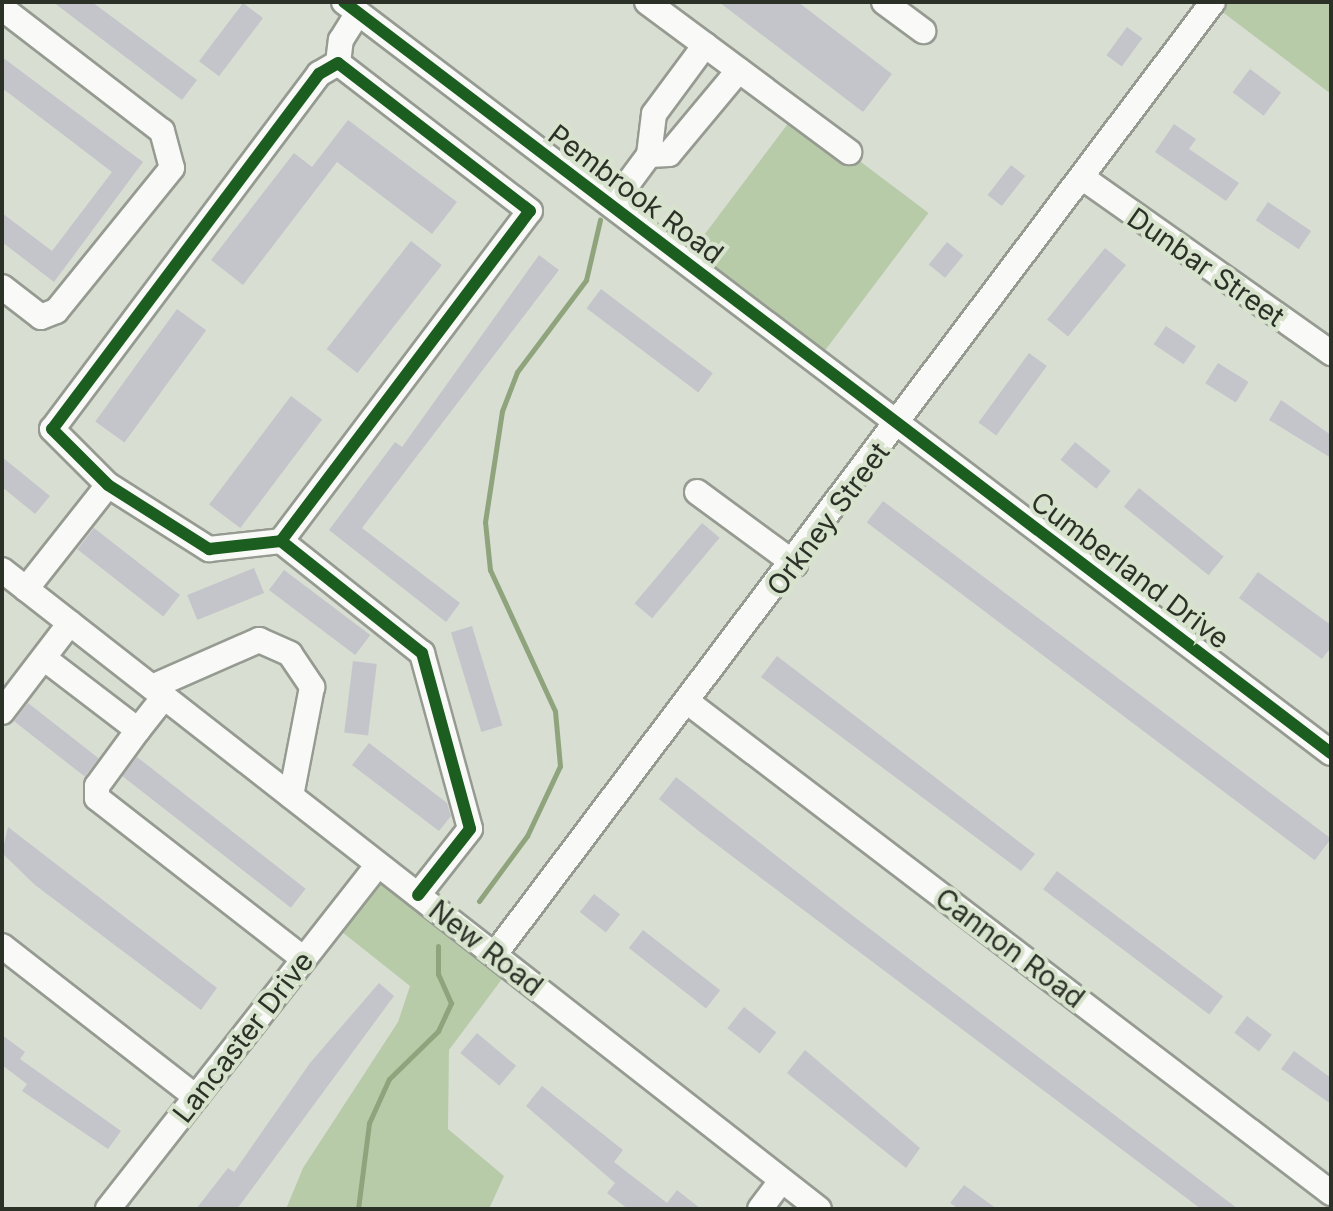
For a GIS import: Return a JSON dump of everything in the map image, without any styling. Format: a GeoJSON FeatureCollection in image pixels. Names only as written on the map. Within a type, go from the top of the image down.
{"type":"FeatureCollection","features":[{"type":"Feature","properties":{"kind":"street"},"geometry":{"type":"LineString","coordinates":[[647,2],[849,152]]}},
{"type":"Feature","properties":{"kind":"street"},"geometry":{"type":"LineString","coordinates":[[884,2],[923,31]]}},
{"type":"Feature","properties":{"kind":"street","name":"Orkney Street"},"geometry":{"type":"LineString","coordinates":[[495,954],[795,564],[1213,2]]}},
{"type":"Feature","properties":{"kind":"street"},"geometry":{"type":"LineString","coordinates":[[338,63],[351,7]]}},
{"type":"Feature","properties":{"kind":"street","name":"Pembrook Road"},"geometry":{"type":"LineString","coordinates":[[351,7],[899,425]]}},
{"type":"Feature","properties":{"kind":"street"},"geometry":{"type":"LineString","coordinates":[[2,8],[162,131],[172,168],[56,311],[41,317],[2,287]]}},
{"type":"Feature","properties":{"kind":"street"},"geometry":{"type":"LineString","coordinates":[[612,205],[649,155],[654,114],[705,45]]}},
{"type":"Feature","properties":{"kind":"street"},"geometry":{"type":"LineString","coordinates":[[338,63],[319,74],[52,429],[108,485],[209,549],[281,541],[422,653],[470,829],[418,895]]}},
{"type":"Feature","properties":{"kind":"street"},"geometry":{"type":"LineString","coordinates":[[281,541],[530,211],[338,63]]}},
{"type":"Feature","properties":{"kind":"street"},"geometry":{"type":"LineString","coordinates":[[649,155],[669,154],[739,70]]}},
{"type":"Feature","properties":{"kind":"street","name":"Dunbar Street"},"geometry":{"type":"LineString","coordinates":[[1083,178],[1331,353]]}},
{"type":"Feature","properties":{"kind":"street","name":"Cumberland Drive"},"geometry":{"type":"LineString","coordinates":[[899,425],[1331,753]]}},
{"type":"Feature","properties":{"kind":"street"},"geometry":{"type":"LineString","coordinates":[[26,589],[108,485]]}},
{"type":"Feature","properties":{"kind":"street"},"geometry":{"type":"LineString","coordinates":[[697,492],[795,564]]}},
{"type":"Feature","properties":{"kind":"street","name":"New Road"},"geometry":{"type":"LineString","coordinates":[[2,570],[819,1209]]}},
{"type":"Feature","properties":{"kind":"street"},"geometry":{"type":"LineString","coordinates":[[2,712],[70,623]]}},
{"type":"Feature","properties":{"kind":"street"},"geometry":{"type":"LineString","coordinates":[[291,796],[312,687],[290,654],[259,640],[158,692],[138,730],[97,786],[97,798],[304,959]]}},
{"type":"Feature","properties":{"kind":"street"},"geometry":{"type":"LineString","coordinates":[[45,659],[138,730]]}},
{"type":"Feature","properties":{"kind":"street","name":"Cannon Road"},"geometry":{"type":"LineString","coordinates":[[689,703],[1331,1193]]}},
{"type":"Feature","properties":{"kind":"street","name":"Lancaster Drive"},"geometry":{"type":"LineString","coordinates":[[108,1209],[378,865]]}},
{"type":"Feature","properties":{"kind":"street"},"geometry":{"type":"LineString","coordinates":[[2,946],[196,1097]]}},
{"type":"Feature","properties":{"kind":"street"},"geometry":{"type":"LineString","coordinates":[[760,1209],[781,1181]]}},
{"type":"Feature","properties":{"kind":"green space"},"geometry":{"type":"Polygon","coordinates":[[[1213,2],[1331,2],[1331,94],[1212,4],[1213,2]]]}},
{"type":"Feature","properties":{"kind":"green space"},"geometry":{"type":"Polygon","coordinates":[[[796,113],[929,213],[817,361],[685,261],[796,113]]]}},
{"type":"Feature","properties":{"kind":"green space"},"geometry":{"type":"Polygon","coordinates":[[[378,865],[511,967],[449,1050],[448,1129],[504,1176],[489,1209],[286,1209],[303,1168],[398,1022],[410,986],[332,924],[378,865]]]}},
{"type":"Feature","properties":{"kind":"building"},"geometry":{"type":"Polygon","coordinates":[[[53,2],[92,2],[197,80],[182,100],[53,2]]]}},
{"type":"Feature","properties":{"kind":"building"},"geometry":{"type":"Polygon","coordinates":[[[719,2],[798,2],[892,74],[863,112],[719,2]]]}},
{"type":"Feature","properties":{"kind":"building"},"geometry":{"type":"Polygon","coordinates":[[[243,3],[263,18],[219,76],[199,61],[243,3]]]}},
{"type":"Feature","properties":{"kind":"building"},"geometry":{"type":"Polygon","coordinates":[[[1127,27],[1142,38],[1122,66],[1106,55],[1127,27]]]}},
{"type":"Feature","properties":{"kind":"building"},"geometry":{"type":"Polygon","coordinates":[[[2,57],[143,162],[54,282],[2,242],[2,213],[52,251],[112,172],[2,88],[2,57]]]}},
{"type":"Feature","properties":{"kind":"building"},"geometry":{"type":"Polygon","coordinates":[[[1250,69],[1281,92],[1264,116],[1233,92],[1250,69]]]}},
{"type":"Feature","properties":{"kind":"building"},"geometry":{"type":"Polygon","coordinates":[[[348,120],[457,202],[432,234],[337,162],[243,285],[211,260],[294,153],[312,167],[348,120]]]}},
{"type":"Feature","properties":{"kind":"building"},"geometry":{"type":"Polygon","coordinates":[[[1174,124],[1196,139],[1189,149],[1239,183],[1226,201],[1155,152],[1174,124]]]}},
{"type":"Feature","properties":{"kind":"building"},"geometry":{"type":"Polygon","coordinates":[[[1011,165],[1025,176],[1002,206],[988,195],[1011,165]]]}},
{"type":"Feature","properties":{"kind":"building"},"geometry":{"type":"Polygon","coordinates":[[[1268,202],[1311,231],[1299,249],[1256,220],[1268,202]]]}},
{"type":"Feature","properties":{"kind":"building"},"geometry":{"type":"Polygon","coordinates":[[[411,241],[442,265],[357,373],[327,349],[411,241]]]}},
{"type":"Feature","properties":{"kind":"building"},"geometry":{"type":"Polygon","coordinates":[[[947,242],[963,255],[945,278],[929,265],[947,242]]]}},
{"type":"Feature","properties":{"kind":"building"},"geometry":{"type":"Polygon","coordinates":[[[1105,248],[1126,265],[1068,336],[1047,319],[1105,248]]]}},
{"type":"Feature","properties":{"kind":"building"},"geometry":{"type":"Polygon","coordinates":[[[539,255],[559,270],[362,528],[460,603],[446,622],[329,530],[395,442],[402,447],[539,255]]]}},
{"type":"Feature","properties":{"kind":"building"},"geometry":{"type":"Polygon","coordinates":[[[601,289],[713,373],[698,392],[587,308],[601,289]]]}},
{"type":"Feature","properties":{"kind":"building"},"geometry":{"type":"Polygon","coordinates":[[[177,309],[206,330],[124,443],[95,421],[177,309]]]}},
{"type":"Feature","properties":{"kind":"building"},"geometry":{"type":"Polygon","coordinates":[[[1166,326],[1196,346],[1184,364],[1154,344],[1166,326]]]}},
{"type":"Feature","properties":{"kind":"building"},"geometry":{"type":"Polygon","coordinates":[[[1029,353],[1047,366],[996,436],[978,423],[1029,353]]]}},
{"type":"Feature","properties":{"kind":"building"},"geometry":{"type":"Polygon","coordinates":[[[1218,363],[1249,382],[1236,402],[1205,383],[1218,363]]]}},
{"type":"Feature","properties":{"kind":"building"},"geometry":{"type":"Polygon","coordinates":[[[291,396],[322,419],[240,528],[209,505],[291,396]]]}},
{"type":"Feature","properties":{"kind":"building"},"geometry":{"type":"Polygon","coordinates":[[[1281,400],[1331,435],[1331,458],[1269,420],[1281,400]]]}},
{"type":"Feature","properties":{"kind":"building"},"geometry":{"type":"Polygon","coordinates":[[[1075,442],[1111,471],[1096,489],[1061,460],[1075,442]]]}},
{"type":"Feature","properties":{"kind":"building"},"geometry":{"type":"Polygon","coordinates":[[[2,457],[50,496],[35,514],[2,487],[2,457]]]}},
{"type":"Feature","properties":{"kind":"building"},"geometry":{"type":"Polygon","coordinates":[[[1139,488],[1224,557],[1209,575],[1124,507],[1139,488]]]}},
{"type":"Feature","properties":{"kind":"building"},"geometry":{"type":"Polygon","coordinates":[[[883,501],[1331,839],[1315,860],[867,523],[883,501]]]}},
{"type":"Feature","properties":{"kind":"building"},"geometry":{"type":"Polygon","coordinates":[[[702,523],[720,538],[652,618],[635,603],[702,523]]]}},
{"type":"Feature","properties":{"kind":"building"},"geometry":{"type":"Polygon","coordinates":[[[94,528],[180,595],[163,616],[77,549],[94,528]]]}},
{"type":"Feature","properties":{"kind":"building"},"geometry":{"type":"Polygon","coordinates":[[[254,568],[264,593],[197,620],[187,595],[254,568]]]}},
{"type":"Feature","properties":{"kind":"building"},"geometry":{"type":"Polygon","coordinates":[[[284,570],[370,635],[355,655],[269,590],[284,570]]]}},
{"type":"Feature","properties":{"kind":"building"},"geometry":{"type":"Polygon","coordinates":[[[1258,572],[1331,625],[1331,647],[1322,659],[1239,598],[1258,572]]]}},
{"type":"Feature","properties":{"kind":"building"},"geometry":{"type":"Polygon","coordinates":[[[472,626],[502,725],[481,732],[451,632],[472,626]]]}},
{"type":"Feature","properties":{"kind":"building"},"geometry":{"type":"Polygon","coordinates":[[[777,656],[1035,854],[1021,871],[761,677],[777,656]]]}},
{"type":"Feature","properties":{"kind":"building"},"geometry":{"type":"Polygon","coordinates":[[[353,661],[377,664],[368,735],[344,732],[353,661]]]}},
{"type":"Feature","properties":{"kind":"building"},"geometry":{"type":"Polygon","coordinates":[[[28,703],[99,758],[85,777],[14,721],[28,703]]]}},
{"type":"Feature","properties":{"kind":"building"},"geometry":{"type":"Polygon","coordinates":[[[369,743],[447,803],[451,816],[439,831],[352,765],[369,743]]]}},
{"type":"Feature","properties":{"kind":"building"},"geometry":{"type":"Polygon","coordinates":[[[137,757],[306,889],[291,908],[122,776],[137,757]]]}},
{"type":"Feature","properties":{"kind":"building"},"geometry":{"type":"Polygon","coordinates":[[[676,777],[1238,1209],[1201,1209],[700,832],[659,799],[676,777]]]}},
{"type":"Feature","properties":{"kind":"building"},"geometry":{"type":"Polygon","coordinates":[[[8,827],[217,988],[201,1010],[35,885],[2,853],[8,827]]]}},
{"type":"Feature","properties":{"kind":"building"},"geometry":{"type":"Polygon","coordinates":[[[1057,871],[1223,996],[1209,1015],[1043,889],[1057,871]]]}},
{"type":"Feature","properties":{"kind":"building"},"geometry":{"type":"Polygon","coordinates":[[[594,894],[620,914],[606,932],[580,912],[594,894]]]}},
{"type":"Feature","properties":{"kind":"building"},"geometry":{"type":"Polygon","coordinates":[[[643,930],[720,990],[706,1008],[629,948],[643,930]]]}},
{"type":"Feature","properties":{"kind":"building"},"geometry":{"type":"Polygon","coordinates":[[[379,983],[394,996],[237,1209],[196,1209],[228,1168],[234,1172],[310,1063],[379,983]]]}},
{"type":"Feature","properties":{"kind":"building"},"geometry":{"type":"Polygon","coordinates":[[[744,1007],[776,1032],[760,1054],[727,1028],[744,1007]]]}},
{"type":"Feature","properties":{"kind":"building"},"geometry":{"type":"Polygon","coordinates":[[[1247,1016],[1272,1035],[1259,1051],[1234,1033],[1247,1016]]]}},
{"type":"Feature","properties":{"kind":"building"},"geometry":{"type":"Polygon","coordinates":[[[477,1033],[516,1066],[499,1086],[460,1053],[477,1033]]]}},
{"type":"Feature","properties":{"kind":"building"},"geometry":{"type":"Polygon","coordinates":[[[2,1035],[25,1052],[20,1059],[121,1131],[108,1149],[22,1091],[27,1084],[2,1065],[2,1035]]]}},
{"type":"Feature","properties":{"kind":"building"},"geometry":{"type":"Polygon","coordinates":[[[805,1050],[920,1148],[906,1168],[787,1073],[805,1050]]]}},
{"type":"Feature","properties":{"kind":"building"},"geometry":{"type":"Polygon","coordinates":[[[1294,1051],[1331,1078],[1331,1104],[1281,1069],[1294,1051]]]}},
{"type":"Feature","properties":{"kind":"building"},"geometry":{"type":"Polygon","coordinates":[[[542,1086],[623,1150],[614,1162],[667,1203],[677,1190],[701,1209],[628,1209],[607,1193],[615,1183],[526,1106],[542,1086]]]}},
{"type":"Feature","properties":{"kind":"building"},"geometry":{"type":"Polygon","coordinates":[[[964,1185],[997,1209],[959,1209],[950,1203],[964,1185]]]}},
{"type":"Feature","properties":{"kind":"waterway"},"geometry":{"type":"LineString","coordinates":[[479,901],[527,836],[560,766],[555,711],[490,570],[485,522],[502,411],[517,372],[586,280],[600,220]]}},
{"type":"Feature","properties":{"kind":"waterway"},"geometry":{"type":"LineString","coordinates":[[358,1209],[369,1123],[389,1079],[438,1031],[451,1003],[438,974],[438,946]]}},
{"type":"Feature","properties":{"kind":"cycle path"},"geometry":{"type":"LineString","coordinates":[[344,2],[1331,753]]}},
{"type":"Feature","properties":{"kind":"cycle path"},"geometry":{"type":"LineString","coordinates":[[281,541],[530,211],[338,63],[319,74],[52,429],[108,485],[209,549],[281,541],[422,653],[470,829],[418,895]]}}]}
